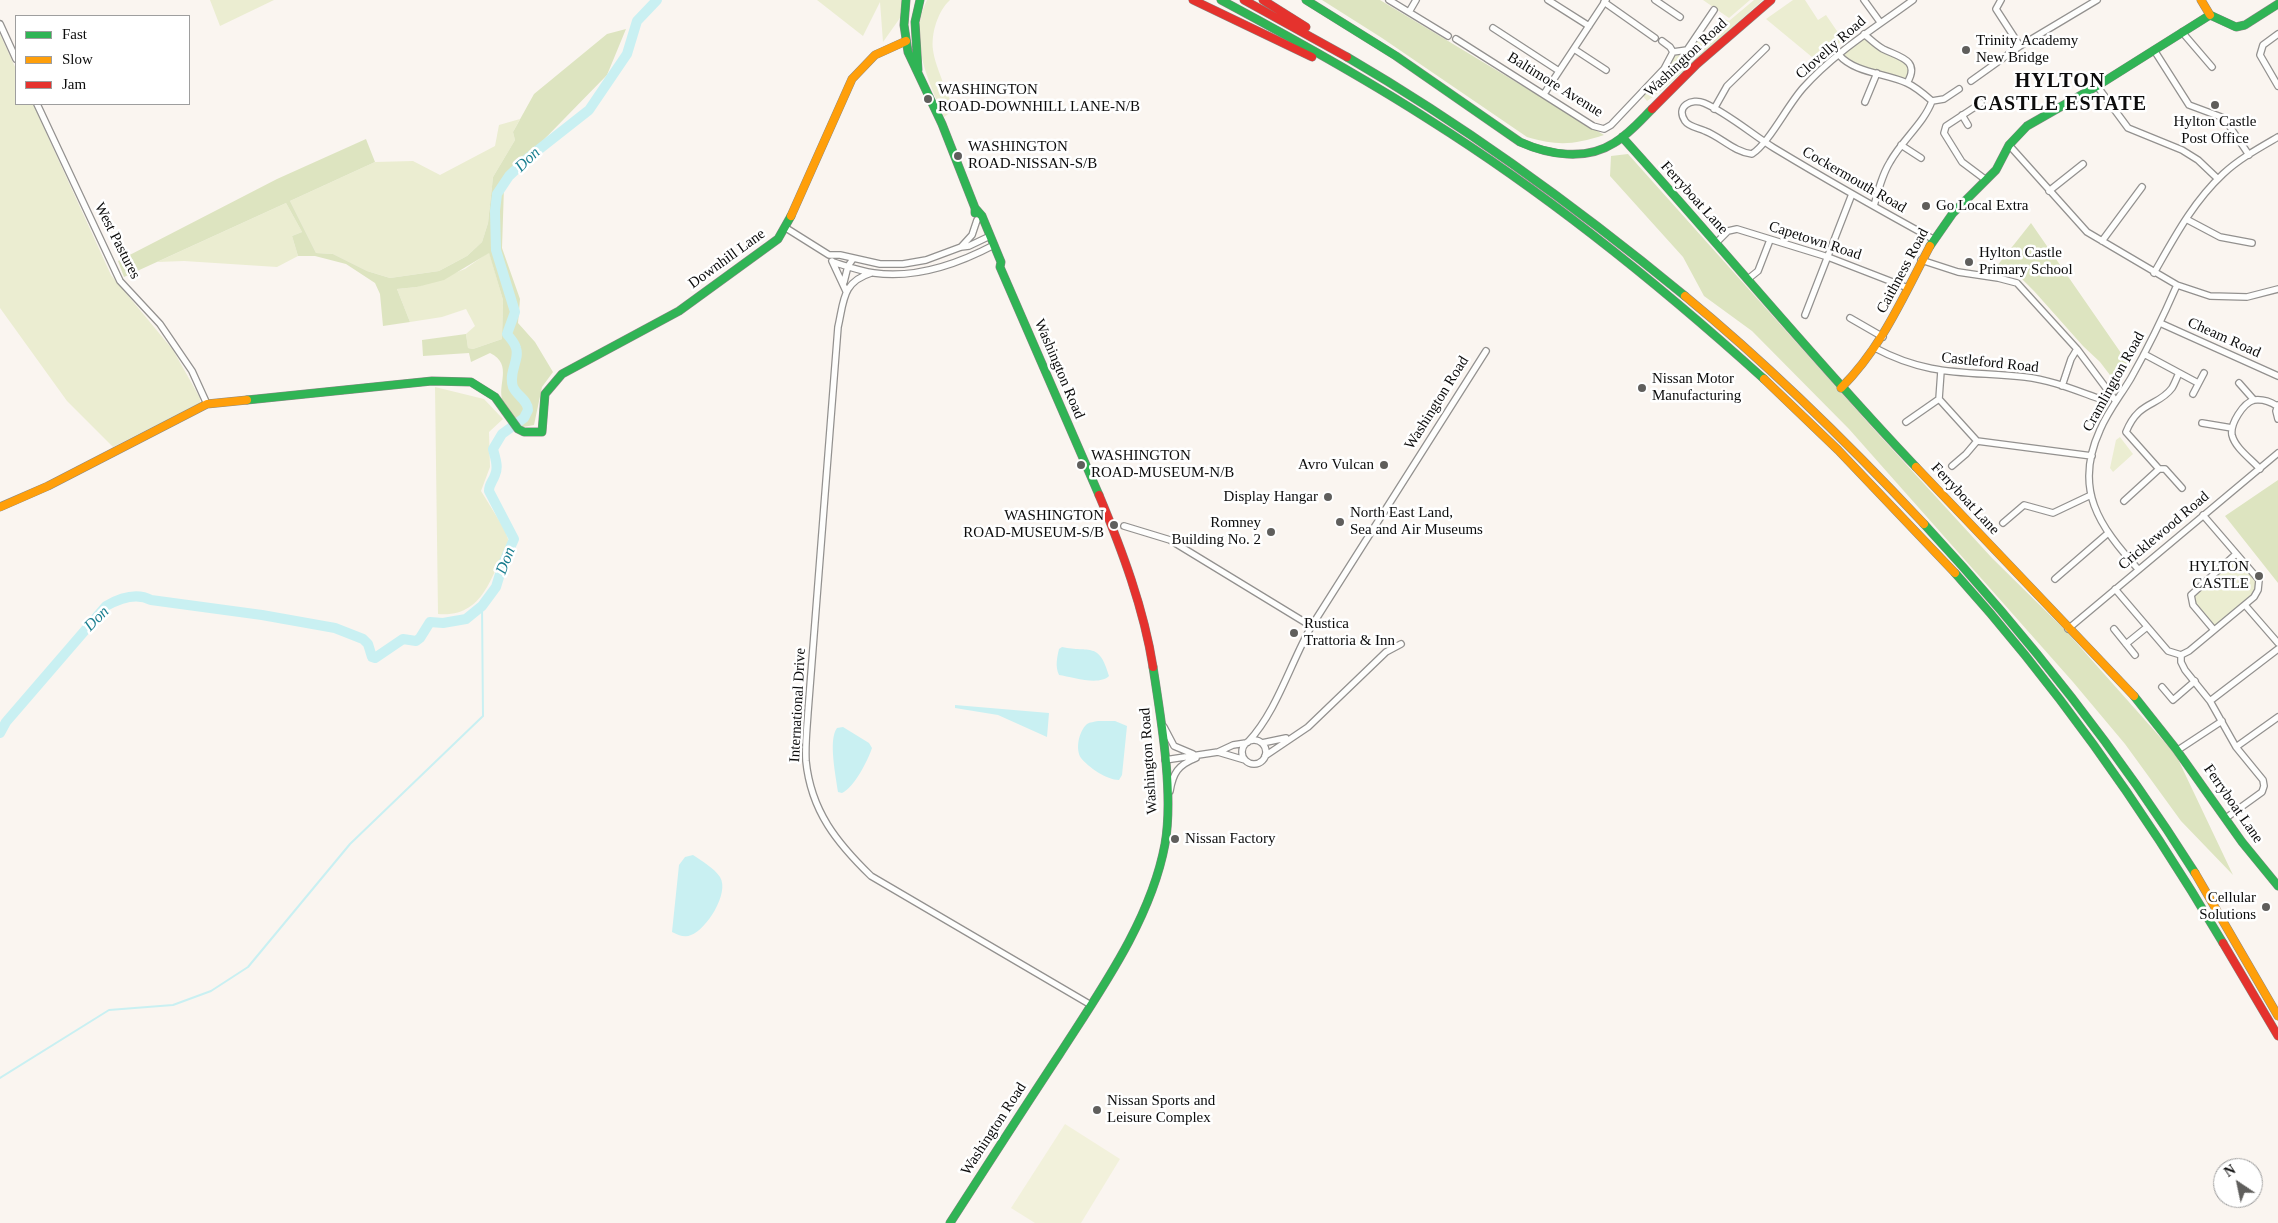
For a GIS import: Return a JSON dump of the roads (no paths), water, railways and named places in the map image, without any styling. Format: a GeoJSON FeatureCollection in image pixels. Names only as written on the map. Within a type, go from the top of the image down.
{"type":"FeatureCollection","features":[{"type":"Feature","properties":{"kind":"main road"},"geometry":{"type":"LineString","coordinates":[[906,0],[904,26],[906,41],[910,57],[918,70]]}},
{"type":"Feature","properties":{"kind":"main road"},"geometry":{"type":"LineString","coordinates":[[918,70],[915,22],[920,0]]}},
{"type":"Feature","properties":{"kind":"main road"},"geometry":{"type":"LineString","coordinates":[[1193,0],[1415,110]]}},
{"type":"Feature","properties":{"kind":"main road"},"geometry":{"type":"LineString","coordinates":[[1221,0],[1415,110],[1465,142],[1553,206],[1695,316],[1824,435],[1918,532],[2008,634],[2088,738],[2192,888],[2278,1036]]}},
{"type":"Feature","properties":{"kind":"main road"},"geometry":{"type":"LineString","coordinates":[[1244,0],[1386,82],[1492,148],[1694,303],[1860,456],[1927,526],[2018,629],[2068,694],[2153,809],[2213,903],[2278,1016]]}},
{"type":"Feature","properties":{"kind":"main road"},"geometry":{"type":"LineString","coordinates":[[1263,0],[1350,55],[1386,82]]}},
{"type":"Feature","properties":{"kind":"main road"},"geometry":{"type":"LineString","coordinates":[[1306,0],[1396,56],[1520,142],[1533,149],[1562,155],[1580,153],[1611,145],[1622,138]]}},
{"type":"Feature","properties":{"kind":"main road","name":"Washington Road"},"geometry":{"type":"LineString","coordinates":[[1622,138],[1674,86],[1771,0]]}},
{"type":"Feature","properties":{"kind":"main road"},"geometry":{"type":"LineString","coordinates":[[2201,0],[2210,15],[2236,27],[2245,25],[2278,4]]}},
{"type":"Feature","properties":{"kind":"main road","name":"Caithness Road"},"geometry":{"type":"LineString","coordinates":[[1841,388],[1860,369],[1883,337],[1934,239],[1953,213],[1996,170],[2009,145],[2027,126],[2097,86],[2210,15]]}},
{"type":"Feature","properties":{"kind":"main road","name":"Downhill Lane"},"geometry":{"type":"LineString","coordinates":[[207,404],[432,381],[470,382],[495,397],[518,429],[524,432],[542,432],[545,394],[562,374],[679,311],[778,239],[786,228],[852,79],[866,61],[877,53],[906,41]]}},
{"type":"Feature","properties":{"kind":"main road","name":"Washington Road"},"geometry":{"type":"LineString","coordinates":[[918,70],[975,208],[978,220],[988,238]]}},
{"type":"Feature","properties":{"kind":"main road","name":"Ferryboat Lane"},"geometry":{"type":"LineString","coordinates":[[1622,138],[1716,242],[1841,388],[2141,704],[2178,750],[2226,818],[2278,886]]}},
{"type":"Feature","properties":{"kind":"main road","name":"Washington Road"},"geometry":{"type":"LineString","coordinates":[[950,1223],[1091,1005],[1142,916],[1153,889],[1165,842],[1168,803],[1161,720],[1149,643],[1117,538],[1000,267],[995,264],[982,216],[975,208]]}},
{"type":"Feature","properties":{"kind":"main road"},"geometry":{"type":"LineString","coordinates":[[0,507],[48,486],[207,404]]}},
{"type":"Feature","properties":{"kind":"street"},"geometry":{"type":"LineString","coordinates":[[1388,0],[1448,36]]}},
{"type":"Feature","properties":{"kind":"street"},"geometry":{"type":"LineString","coordinates":[[1409,12],[1416,0]]}},
{"type":"Feature","properties":{"kind":"street"},"geometry":{"type":"LineString","coordinates":[[1548,0],[1589,26]]}},
{"type":"Feature","properties":{"kind":"street"},"geometry":{"type":"LineString","coordinates":[[1655,0],[1680,16]]}},
{"type":"Feature","properties":{"kind":"street","name":"Clovelly Road"},"geometry":{"type":"LineString","coordinates":[[1864,0],[1880,22]]}},
{"type":"Feature","properties":{"kind":"street","name":"Clovelly Road"},"geometry":{"type":"LineString","coordinates":[[1764,142],[1802,88],[1824,66],[1880,22],[1913,0]]}},
{"type":"Feature","properties":{"kind":"street"},"geometry":{"type":"LineString","coordinates":[[2001,0],[1996,9],[2020,46]]}},
{"type":"Feature","properties":{"kind":"street"},"geometry":{"type":"LineString","coordinates":[[1971,81],[2020,46],[2097,0]]}},
{"type":"Feature","properties":{"kind":"street"},"geometry":{"type":"LineString","coordinates":[[1544,94],[1605,1],[1655,38]]}},
{"type":"Feature","properties":{"kind":"street"},"geometry":{"type":"LineString","coordinates":[[1662,41],[1673,52],[1687,50],[1714,10]]}},
{"type":"Feature","properties":{"kind":"street"},"geometry":{"type":"LineString","coordinates":[[0,24],[15,57]]}},
{"type":"Feature","properties":{"kind":"street"},"geometry":{"type":"LineString","coordinates":[[1493,28],[1559,71]]}},
{"type":"Feature","properties":{"kind":"street"},"geometry":{"type":"LineString","coordinates":[[2182,32],[2212,68]]}},
{"type":"Feature","properties":{"kind":"street"},"geometry":{"type":"LineString","coordinates":[[1864,34],[1882,48],[1907,60],[1912,68],[1912,76],[1907,83]]}},
{"type":"Feature","properties":{"kind":"street"},"geometry":{"type":"LineString","coordinates":[[2278,34],[2263,45],[2260,55],[2278,86]]}},
{"type":"Feature","properties":{"kind":"street","name":"Baltimore Avenue"},"geometry":{"type":"LineString","coordinates":[[1456,39],[1593,126],[1604,129],[1611,125],[1664,69],[1673,52]]}},
{"type":"Feature","properties":{"kind":"street"},"geometry":{"type":"LineString","coordinates":[[1574,48],[1606,70]]}},
{"type":"Feature","properties":{"kind":"street"},"geometry":{"type":"LineString","coordinates":[[1714,108],[1732,80],[1766,48]]}},
{"type":"Feature","properties":{"kind":"street"},"geometry":{"type":"LineString","coordinates":[[2154,50],[2189,105],[2224,118],[2249,155]]}},
{"type":"Feature","properties":{"kind":"street"},"geometry":{"type":"LineString","coordinates":[[1839,54],[1846,62],[1856,68],[1907,83],[1932,100],[1944,99],[1959,89]]}},
{"type":"Feature","properties":{"kind":"street"},"geometry":{"type":"LineString","coordinates":[[1865,102],[1877,73]]}},
{"type":"Feature","properties":{"kind":"street"},"geometry":{"type":"LineString","coordinates":[[2097,86],[2128,128],[2182,150],[2198,160],[2218,179]]}},
{"type":"Feature","properties":{"kind":"street","name":"Cockermouth Road"},"geometry":{"type":"LineString","coordinates":[[1764,142],[1752,154],[1742,153],[1721,139],[1686,123],[1682,115],[1684,106],[1696,100],[1714,108],[1764,142],[1852,194],[1934,239]]}},
{"type":"Feature","properties":{"kind":"street"},"geometry":{"type":"LineString","coordinates":[[1874,206],[1890,162],[1901,145],[1928,112],[1932,100]]}},
{"type":"Feature","properties":{"kind":"street"},"geometry":{"type":"LineString","coordinates":[[1981,103],[1946,126],[1944,133],[1962,162],[1986,180]]}},
{"type":"Feature","properties":{"kind":"street","name":"West Pastures"},"geometry":{"type":"LineString","coordinates":[[37,105],[120,281],[160,324],[192,371],[207,404]]}},
{"type":"Feature","properties":{"kind":"street"},"geometry":{"type":"LineString","coordinates":[[1962,115],[1968,125]]}},
{"type":"Feature","properties":{"kind":"street"},"geometry":{"type":"LineString","coordinates":[[2154,273],[2202,196],[2218,179],[2249,155],[2278,137]]}},
{"type":"Feature","properties":{"kind":"street"},"geometry":{"type":"LineString","coordinates":[[1901,145],[1921,158]]}},
{"type":"Feature","properties":{"kind":"street"},"geometry":{"type":"LineString","coordinates":[[2009,145],[2086,232],[2177,286],[2210,296],[2247,296],[2278,289]]}},
{"type":"Feature","properties":{"kind":"street"},"geometry":{"type":"LineString","coordinates":[[2048,191],[2083,164]]}},
{"type":"Feature","properties":{"kind":"street"},"geometry":{"type":"LineString","coordinates":[[2102,242],[2142,187]]}},
{"type":"Feature","properties":{"kind":"street"},"geometry":{"type":"LineString","coordinates":[[1805,315],[1852,194]]}},
{"type":"Feature","properties":{"kind":"street"},"geometry":{"type":"LineString","coordinates":[[2186,219],[2220,237],[2252,243]]}},
{"type":"Feature","properties":{"kind":"street"},"geometry":{"type":"LineString","coordinates":[[961,247],[974,233],[978,220]]}},
{"type":"Feature","properties":{"kind":"street"},"geometry":{"type":"LineString","coordinates":[[786,228],[829,255],[840,255],[880,264],[914,263],[988,238]]}},
{"type":"Feature","properties":{"kind":"street","name":"Capetown Road"},"geometry":{"type":"LineString","coordinates":[[1716,242],[1728,231],[1738,229],[1828,257],[1908,288]]}},
{"type":"Feature","properties":{"kind":"street"},"geometry":{"type":"LineString","coordinates":[[1748,279],[1758,271],[1770,240]]}},
{"type":"Feature","properties":{"kind":"street"},"geometry":{"type":"LineString","coordinates":[[833,262],[871,273],[892,274],[925,271],[948,265],[991,246]]}},
{"type":"Feature","properties":{"kind":"street","name":"International Drive"},"geometry":{"type":"LineString","coordinates":[[829,255],[844,283],[846,291],[838,336],[808,712],[806,760],[809,783],[829,828],[841,847],[871,876],[1091,1005]]}},
{"type":"Feature","properties":{"kind":"street","name":"International Drive"},"geometry":{"type":"LineString","coordinates":[[844,283],[853,259]]}},
{"type":"Feature","properties":{"kind":"street"},"geometry":{"type":"LineString","coordinates":[[1922,260],[1958,272],[2017,283],[2078,349],[2115,400]]}},
{"type":"Feature","properties":{"kind":"street","name":"International Drive"},"geometry":{"type":"LineString","coordinates":[[851,267],[851,284]]}},
{"type":"Feature","properties":{"kind":"street","name":"International Drive"},"geometry":{"type":"LineString","coordinates":[[846,291],[851,284],[871,273]]}},
{"type":"Feature","properties":{"kind":"street","name":"Cramlington Road"},"geometry":{"type":"LineString","coordinates":[[2138,569],[2107,534],[2097,515],[2091,495],[2089,472],[2099,430],[2115,400],[2130,380],[2177,286]]}},
{"type":"Feature","properties":{"kind":"street"},"geometry":{"type":"LineString","coordinates":[[1850,318],[1883,337]]}},
{"type":"Feature","properties":{"kind":"street","name":"Cheam Road"},"geometry":{"type":"LineString","coordinates":[[2160,323],[2278,376]]}},
{"type":"Feature","properties":{"kind":"street","name":"Castleford Road"},"geometry":{"type":"LineString","coordinates":[[1875,348],[1912,365],[1941,371],[2025,377],[2062,386],[2103,400]]}},
{"type":"Feature","properties":{"kind":"street"},"geometry":{"type":"LineString","coordinates":[[2062,386],[2071,358],[2078,349]]}},
{"type":"Feature","properties":{"kind":"street","name":"Washington Road"},"geometry":{"type":"LineString","coordinates":[[1247,742],[1259,730],[1295,654],[1312,626],[1486,351]]}},
{"type":"Feature","properties":{"kind":"street"},"geometry":{"type":"LineString","coordinates":[[2144,354],[2198,383]]}},
{"type":"Feature","properties":{"kind":"street"},"geometry":{"type":"LineString","coordinates":[[1941,371],[1939,398],[1977,441],[2092,456]]}},
{"type":"Feature","properties":{"kind":"street"},"geometry":{"type":"LineString","coordinates":[[2159,469],[2126,432],[2130,422],[2141,409],[2173,387],[2179,373]]}},
{"type":"Feature","properties":{"kind":"street"},"geometry":{"type":"LineString","coordinates":[[2192,394],[2204,373]]}},
{"type":"Feature","properties":{"kind":"street"},"geometry":{"type":"LineString","coordinates":[[2239,383],[2254,400]]}},
{"type":"Feature","properties":{"kind":"street"},"geometry":{"type":"LineString","coordinates":[[1906,422],[1939,398]]}},
{"type":"Feature","properties":{"kind":"street"},"geometry":{"type":"LineString","coordinates":[[2260,468],[2234,442],[2232,424],[2247,405],[2254,400],[2269,401],[2278,405],[2276,416],[2278,419]]}},
{"type":"Feature","properties":{"kind":"street"},"geometry":{"type":"LineString","coordinates":[[2202,424],[2232,428]]}},
{"type":"Feature","properties":{"kind":"street"},"geometry":{"type":"LineString","coordinates":[[1952,466],[1977,441]]}},
{"type":"Feature","properties":{"kind":"street","name":"Cricklewood Road"},"geometry":{"type":"LineString","coordinates":[[2068,629],[2278,453]]}},
{"type":"Feature","properties":{"kind":"street"},"geometry":{"type":"LineString","coordinates":[[2124,502],[2159,469],[2165,469],[2182,488]]}},
{"type":"Feature","properties":{"kind":"street"},"geometry":{"type":"LineString","coordinates":[[2003,523],[2024,505],[2053,513],[2091,495]]}},
{"type":"Feature","properties":{"kind":"street"},"geometry":{"type":"LineString","coordinates":[[2115,588],[2168,651],[2181,655],[2189,651],[2245,605],[2258,590],[2259,580],[2203,515]]}},
{"type":"Feature","properties":{"kind":"street"},"geometry":{"type":"LineString","coordinates":[[1124,526],[1170,540],[1312,626]]}},
{"type":"Feature","properties":{"kind":"street"},"geometry":{"type":"LineString","coordinates":[[2055,579],[2107,534]]}},
{"type":"Feature","properties":{"kind":"street"},"geometry":{"type":"LineString","coordinates":[[2214,630],[2193,605],[2191,595],[2193,591],[2236,554]]}},
{"type":"Feature","properties":{"kind":"street"},"geometry":{"type":"LineString","coordinates":[[2245,605],[2278,642]]}},
{"type":"Feature","properties":{"kind":"street"},"geometry":{"type":"LineString","coordinates":[[2126,644],[2147,627]]}},
{"type":"Feature","properties":{"kind":"street"},"geometry":{"type":"LineString","coordinates":[[2114,629],[2135,655]]}},
{"type":"Feature","properties":{"kind":"street"},"geometry":{"type":"LineString","coordinates":[[1218,752],[1234,755],[1255,764],[1312,723],[1386,652],[1401,644]]}},
{"type":"Feature","properties":{"kind":"street"},"geometry":{"type":"LineString","coordinates":[[2210,701],[2278,649]]}},
{"type":"Feature","properties":{"kind":"street"},"geometry":{"type":"LineString","coordinates":[[2181,655],[2181,662],[2210,701],[2236,747],[2262,780],[2264,786],[2262,792],[2226,818]]}},
{"type":"Feature","properties":{"kind":"street"},"geometry":{"type":"LineString","coordinates":[[2162,687],[2173,700],[2195,681]]}},
{"type":"Feature","properties":{"kind":"street"},"geometry":{"type":"LineString","coordinates":[[2236,747],[2278,716]]}},
{"type":"Feature","properties":{"kind":"street"},"geometry":{"type":"LineString","coordinates":[[1161,720],[1174,746],[1201,754]]}},
{"type":"Feature","properties":{"kind":"street"},"geometry":{"type":"LineString","coordinates":[[2178,750],[2222,721]]}},
{"type":"Feature","properties":{"kind":"street"},"geometry":{"type":"LineString","coordinates":[[1259,730],[1261,743],[1266,749],[1265,756]]}},
{"type":"Feature","properties":{"kind":"street"},"geometry":{"type":"LineString","coordinates":[[1165,760],[1218,752],[1254,740],[1261,743],[1270,743],[1293,736]]}},
{"type":"Feature","properties":{"kind":"street"},"geometry":{"type":"LineString","coordinates":[[1246,761],[1242,754],[1247,742]]}},
{"type":"Feature","properties":{"kind":"street"},"geometry":{"type":"LineString","coordinates":[[1168,803],[1176,770],[1184,763],[1201,754]]}},
{"type":"Feature","properties":{"kind":"water"},"geometry":{"type":"Polygon","coordinates":[[[1062,647],[1097,653],[1105,665],[1109,676],[1105,679],[1092,681],[1059,675],[1057,659],[1059,649],[1062,647]]]}},
{"type":"Feature","properties":{"kind":"water"},"geometry":{"type":"Polygon","coordinates":[[[955,705],[1049,713],[1047,737],[998,715],[955,708],[955,705]]]}},
{"type":"Feature","properties":{"kind":"water"},"geometry":{"type":"Polygon","coordinates":[[[1115,721],[1127,726],[1122,775],[1119,780],[1109,778],[1093,769],[1084,762],[1079,754],[1078,745],[1084,727],[1091,722],[1115,721]]]}},
{"type":"Feature","properties":{"kind":"water"},"geometry":{"type":"Polygon","coordinates":[[[843,727],[869,743],[872,748],[856,780],[842,793],[838,792],[834,768],[833,741],[837,728],[843,727]]]}},
{"type":"Feature","properties":{"kind":"water"},"geometry":{"type":"Polygon","coordinates":[[[693,855],[708,865],[720,877],[722,892],[715,910],[703,926],[697,932],[684,936],[672,932],[679,865],[685,857],[693,855]]]}},
{"type":"Feature","properties":{"kind":"waterway","name":"Don"},"geometry":{"type":"LineString","coordinates":[[0,733],[6,722],[106,606],[122,598],[140,596],[151,600],[262,615],[335,628],[363,639],[368,644],[372,657],[375,658],[403,639],[416,641],[430,622],[443,623],[466,619],[482,606],[496,587],[503,564],[514,539],[489,491],[497,469],[493,449],[502,434],[524,418],[528,410],[526,403],[517,393],[512,382],[517,353],[515,344],[507,334],[515,312],[496,250],[495,211],[497,194],[509,176],[528,158],[589,110],[627,54],[637,21],[657,0]]}},
{"type":"Feature","properties":{"kind":"waterway"},"geometry":{"type":"LineString","coordinates":[[0,1078],[109,1010],[173,1005],[211,991],[248,967],[350,844],[483,716],[482,606]]}},
{"type":"Feature","properties":{"kind":"place","name":"Trinity Academy New Bridge"},"geometry":{"type":"Point","coordinates":[1966,50]}},
{"type":"Feature","properties":{"kind":"place","name":"WASHINGTON ROAD-DOWNHILL LANE-N/B"},"geometry":{"type":"Point","coordinates":[928,99]}},
{"type":"Feature","properties":{"kind":"place","name":"Hylton Castle Post Office"},"geometry":{"type":"Point","coordinates":[2215,105]}},
{"type":"Feature","properties":{"kind":"place","name":"WASHINGTON ROAD-NISSAN-S/B"},"geometry":{"type":"Point","coordinates":[958,156]}},
{"type":"Feature","properties":{"kind":"place","name":"Go Local Extra"},"geometry":{"type":"Point","coordinates":[1926,206]}},
{"type":"Feature","properties":{"kind":"place","name":"Hylton Castle Primary School"},"geometry":{"type":"Point","coordinates":[1969,262]}},
{"type":"Feature","properties":{"kind":"place","name":"Nissan Motor Manufacturing"},"geometry":{"type":"Point","coordinates":[1642,388]}},
{"type":"Feature","properties":{"kind":"place","name":"WASHINGTON ROAD-MUSEUM-N/B"},"geometry":{"type":"Point","coordinates":[1081,465]}},
{"type":"Feature","properties":{"kind":"place","name":"Avro Vulcan"},"geometry":{"type":"Point","coordinates":[1384,465]}},
{"type":"Feature","properties":{"kind":"place","name":"Display Hangar"},"geometry":{"type":"Point","coordinates":[1328,497]}},
{"type":"Feature","properties":{"kind":"place","name":"North East Land, Sea and Air Museums"},"geometry":{"type":"Point","coordinates":[1340,522]}},
{"type":"Feature","properties":{"kind":"place","name":"WASHINGTON ROAD-MUSEUM-S/B"},"geometry":{"type":"Point","coordinates":[1114,525]}},
{"type":"Feature","properties":{"kind":"place","name":"Romney Building No. 2"},"geometry":{"type":"Point","coordinates":[1271,532]}},
{"type":"Feature","properties":{"kind":"place","name":"HYLTON CASTLE"},"geometry":{"type":"Point","coordinates":[2259,576]}},
{"type":"Feature","properties":{"kind":"place","name":"Rustica Trattoria & Inn"},"geometry":{"type":"Point","coordinates":[1294,633]}},
{"type":"Feature","properties":{"kind":"place","name":"Nissan Factory"},"geometry":{"type":"Point","coordinates":[1175,839]}},
{"type":"Feature","properties":{"kind":"place","name":"Cellular Solutions"},"geometry":{"type":"Point","coordinates":[2266,907]}},
{"type":"Feature","properties":{"kind":"place","name":"Nissan Sports and Leisure Complex"},"geometry":{"type":"Point","coordinates":[1097,1110]}},
{"type":"Feature","properties":{"kind":"district","name":"HYLTON CASTLE ESTATE"},"geometry":{"type":"Point","coordinates":[2060,94]}}]}
